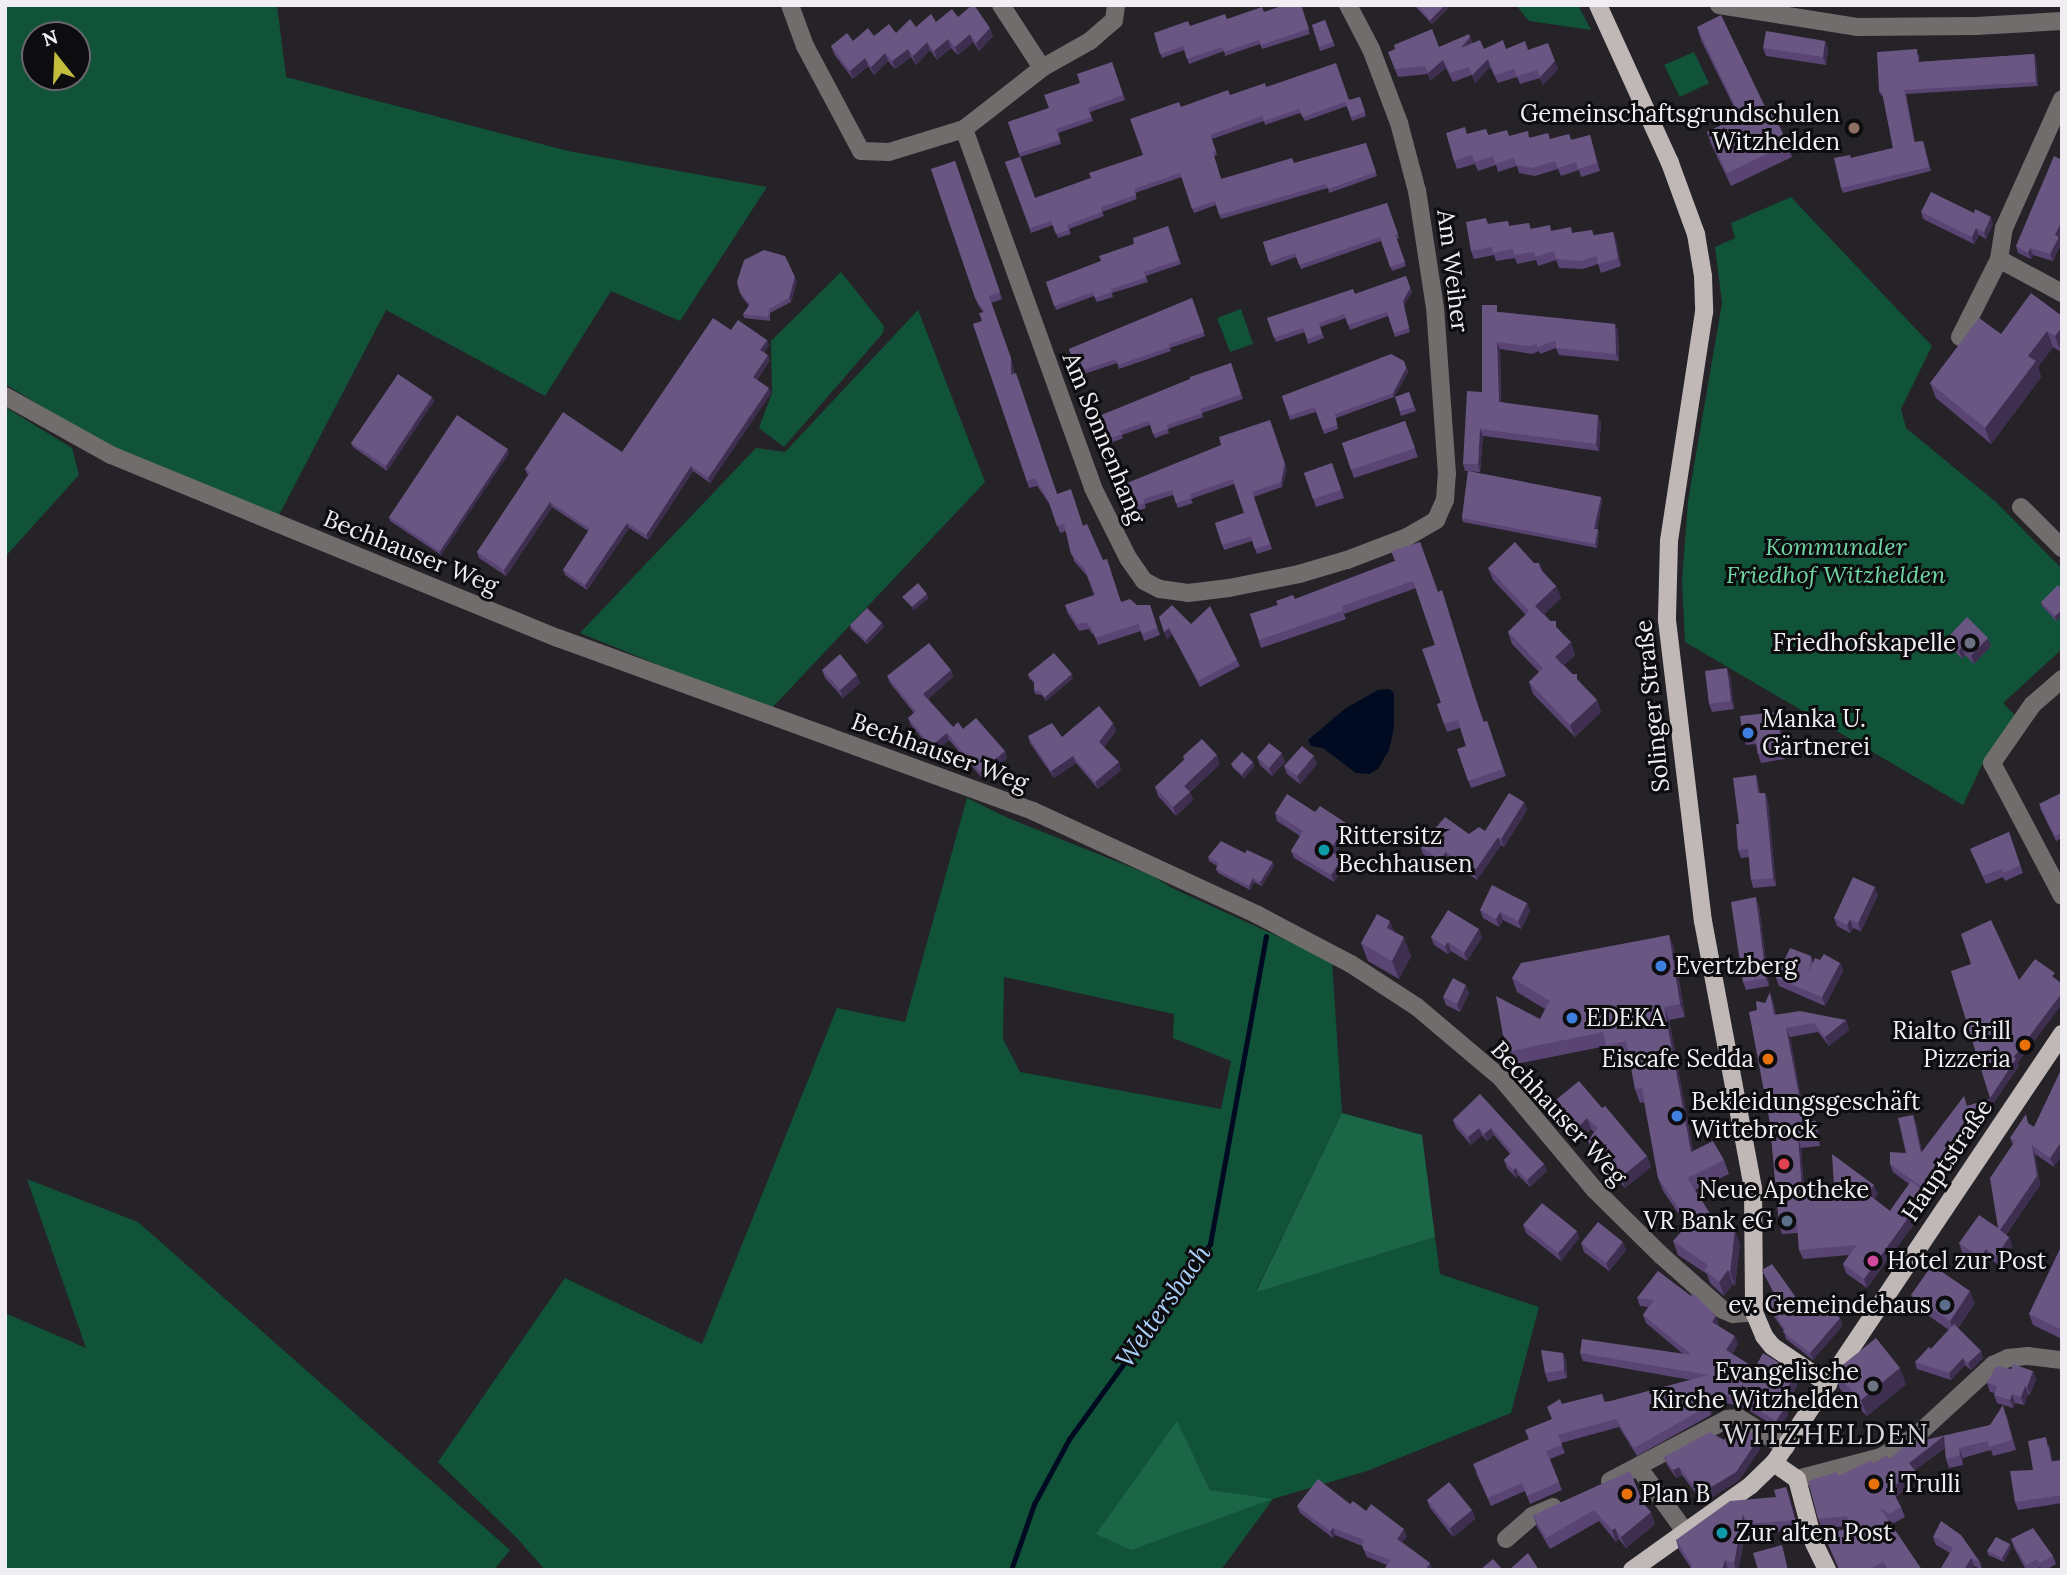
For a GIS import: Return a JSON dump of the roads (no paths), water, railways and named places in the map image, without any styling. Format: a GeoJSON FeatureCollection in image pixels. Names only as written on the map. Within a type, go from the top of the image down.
{"type":"FeatureCollection","features":[{"type":"Feature","properties":{"kind":"main road","name":"Solinger Straße"},"geometry":{"type":"LineString","coordinates":[[1598,5],[1670,163],[1696,234],[1703,276],[1704,312],[1669,541],[1667,620],[1703,921],[1753,1188],[1754,1312],[1764,1336],[1772,1346],[1828,1384]]}},
{"type":"Feature","properties":{"kind":"main road","name":"Hauptstraße"},"geometry":{"type":"LineString","coordinates":[[1632,1570],[1751,1485],[1774,1463],[1927,1231],[2062,1034]]}},
{"type":"Feature","properties":{"kind":"main road"},"geometry":{"type":"LineString","coordinates":[[1774,1463],[1797,1479],[1814,1543],[1827,1570]]}},
{"type":"Feature","properties":{"kind":"street"},"geometry":{"type":"LineString","coordinates":[[790,5],[806,46],[861,151],[889,152],[964,129],[1042,68],[1090,41],[1114,20],[1116,5]]}},
{"type":"Feature","properties":{"kind":"street"},"geometry":{"type":"LineString","coordinates":[[1001,5],[1042,68]]}},
{"type":"Feature","properties":{"kind":"street","name":"Am Weiher"},"geometry":{"type":"LineString","coordinates":[[1348,5],[1371,49],[1405,142],[1425,228],[1435,308],[1447,474],[1445,500],[1436,520],[1407,537]]}},
{"type":"Feature","properties":{"kind":"street"},"geometry":{"type":"LineString","coordinates":[[1719,5],[1858,27],[1976,26],[2062,21]]}},
{"type":"Feature","properties":{"kind":"street"},"geometry":{"type":"LineString","coordinates":[[1960,337],[1999,259],[2004,228],[2055,133],[2062,99]]}},
{"type":"Feature","properties":{"kind":"street","name":"Am Sonnenhang"},"geometry":{"type":"LineString","coordinates":[[964,129],[1093,488],[1128,558],[1144,581],[1160,589],[1188,593],[1229,588],[1311,571],[1407,537]]}},
{"type":"Feature","properties":{"kind":"street"},"geometry":{"type":"LineString","coordinates":[[1999,259],[2062,293]]}},
{"type":"Feature","properties":{"kind":"street","name":"Bechhauser Weg"},"geometry":{"type":"LineString","coordinates":[[5,396],[111,455],[558,638],[1033,811],[1255,914],[1351,964],[1417,1007],[1500,1078],[1595,1190],[1662,1256],[1723,1310],[1733,1314],[1754,1312]]}},
{"type":"Feature","properties":{"kind":"street"},"geometry":{"type":"LineString","coordinates":[[2021,507],[2062,548]]}},
{"type":"Feature","properties":{"kind":"street"},"geometry":{"type":"LineString","coordinates":[[2062,678],[2033,704],[1992,763],[2062,896]]}},
{"type":"Feature","properties":{"kind":"street"},"geometry":{"type":"LineString","coordinates":[[1797,1479],[1881,1457],[1916,1436],[1978,1376],[2008,1358],[2028,1356],[2062,1360]]}},
{"type":"Feature","properties":{"kind":"street"},"geometry":{"type":"LineString","coordinates":[[1591,1489],[1639,1468],[1727,1419],[1738,1418],[1786,1447]]}},
{"type":"Feature","properties":{"kind":"street"},"geometry":{"type":"LineString","coordinates":[[1639,1468],[1685,1530]]}},
{"type":"Feature","properties":{"kind":"street"},"geometry":{"type":"LineString","coordinates":[[1506,1539],[1532,1516],[1567,1500]]}},
{"type":"Feature","properties":{"kind":"water"},"geometry":{"type":"Polygon","coordinates":[[[1390,689],[1394,694],[1394,727],[1389,750],[1378,769],[1369,774],[1356,773],[1323,748],[1311,746],[1308,740],[1346,708],[1378,690],[1390,689]]]}},
{"type":"Feature","properties":{"kind":"waterway","name":"Weltersbach"},"geometry":{"type":"LineString","coordinates":[[1011,1570],[1034,1504],[1069,1439],[1210,1244],[1266,936]]}},
{"type":"Feature","properties":{"kind":"place","name":"Gemeinschaftsgrundschulen Witzhelden"},"geometry":{"type":"Point","coordinates":[1854,128]}},
{"type":"Feature","properties":{"kind":"place","name":"Friedhofskapelle"},"geometry":{"type":"Point","coordinates":[1970,643]}},
{"type":"Feature","properties":{"kind":"place","name":"Manka U. Gärtnerei"},"geometry":{"type":"Point","coordinates":[1748,733]}},
{"type":"Feature","properties":{"kind":"place","name":"Rittersitz Bechhausen"},"geometry":{"type":"Point","coordinates":[1324,850]}},
{"type":"Feature","properties":{"kind":"place","name":"Evertzberg"},"geometry":{"type":"Point","coordinates":[1661,966]}},
{"type":"Feature","properties":{"kind":"place","name":"EDEKA"},"geometry":{"type":"Point","coordinates":[1572,1018]}},
{"type":"Feature","properties":{"kind":"place","name":"Rialto Grill Pizzeria"},"geometry":{"type":"Point","coordinates":[2025,1045]}},
{"type":"Feature","properties":{"kind":"place","name":"Eiscafe Sedda"},"geometry":{"type":"Point","coordinates":[1768,1059]}},
{"type":"Feature","properties":{"kind":"place","name":"Bekleidungsgeschäft Wittebrock"},"geometry":{"type":"Point","coordinates":[1677,1116]}},
{"type":"Feature","properties":{"kind":"place","name":"Neue Apotheke"},"geometry":{"type":"Point","coordinates":[1784,1164]}},
{"type":"Feature","properties":{"kind":"place","name":"VR Bank eG"},"geometry":{"type":"Point","coordinates":[1787,1221]}},
{"type":"Feature","properties":{"kind":"place","name":"Hotel zur Post"},"geometry":{"type":"Point","coordinates":[1873,1261]}},
{"type":"Feature","properties":{"kind":"place","name":"ev. Gemeindehaus"},"geometry":{"type":"Point","coordinates":[1945,1305]}},
{"type":"Feature","properties":{"kind":"place","name":"Evangelische Kirche Witzhelden"},"geometry":{"type":"Point","coordinates":[1873,1386]}},
{"type":"Feature","properties":{"kind":"place","name":"i Trulli"},"geometry":{"type":"Point","coordinates":[1874,1484]}},
{"type":"Feature","properties":{"kind":"place","name":"Plan B"},"geometry":{"type":"Point","coordinates":[1627,1494]}},
{"type":"Feature","properties":{"kind":"place","name":"Zur alten Post"},"geometry":{"type":"Point","coordinates":[1722,1533]}},
{"type":"Feature","properties":{"kind":"district","name":"WITZHELDEN"},"geometry":{"type":"Point","coordinates":[1826,1434]}},
{"type":"Feature","properties":{"kind":"park label","name":"Kommunaler Friedhof Witzhelden"},"geometry":{"type":"Point","coordinates":[1836,561]}}]}
